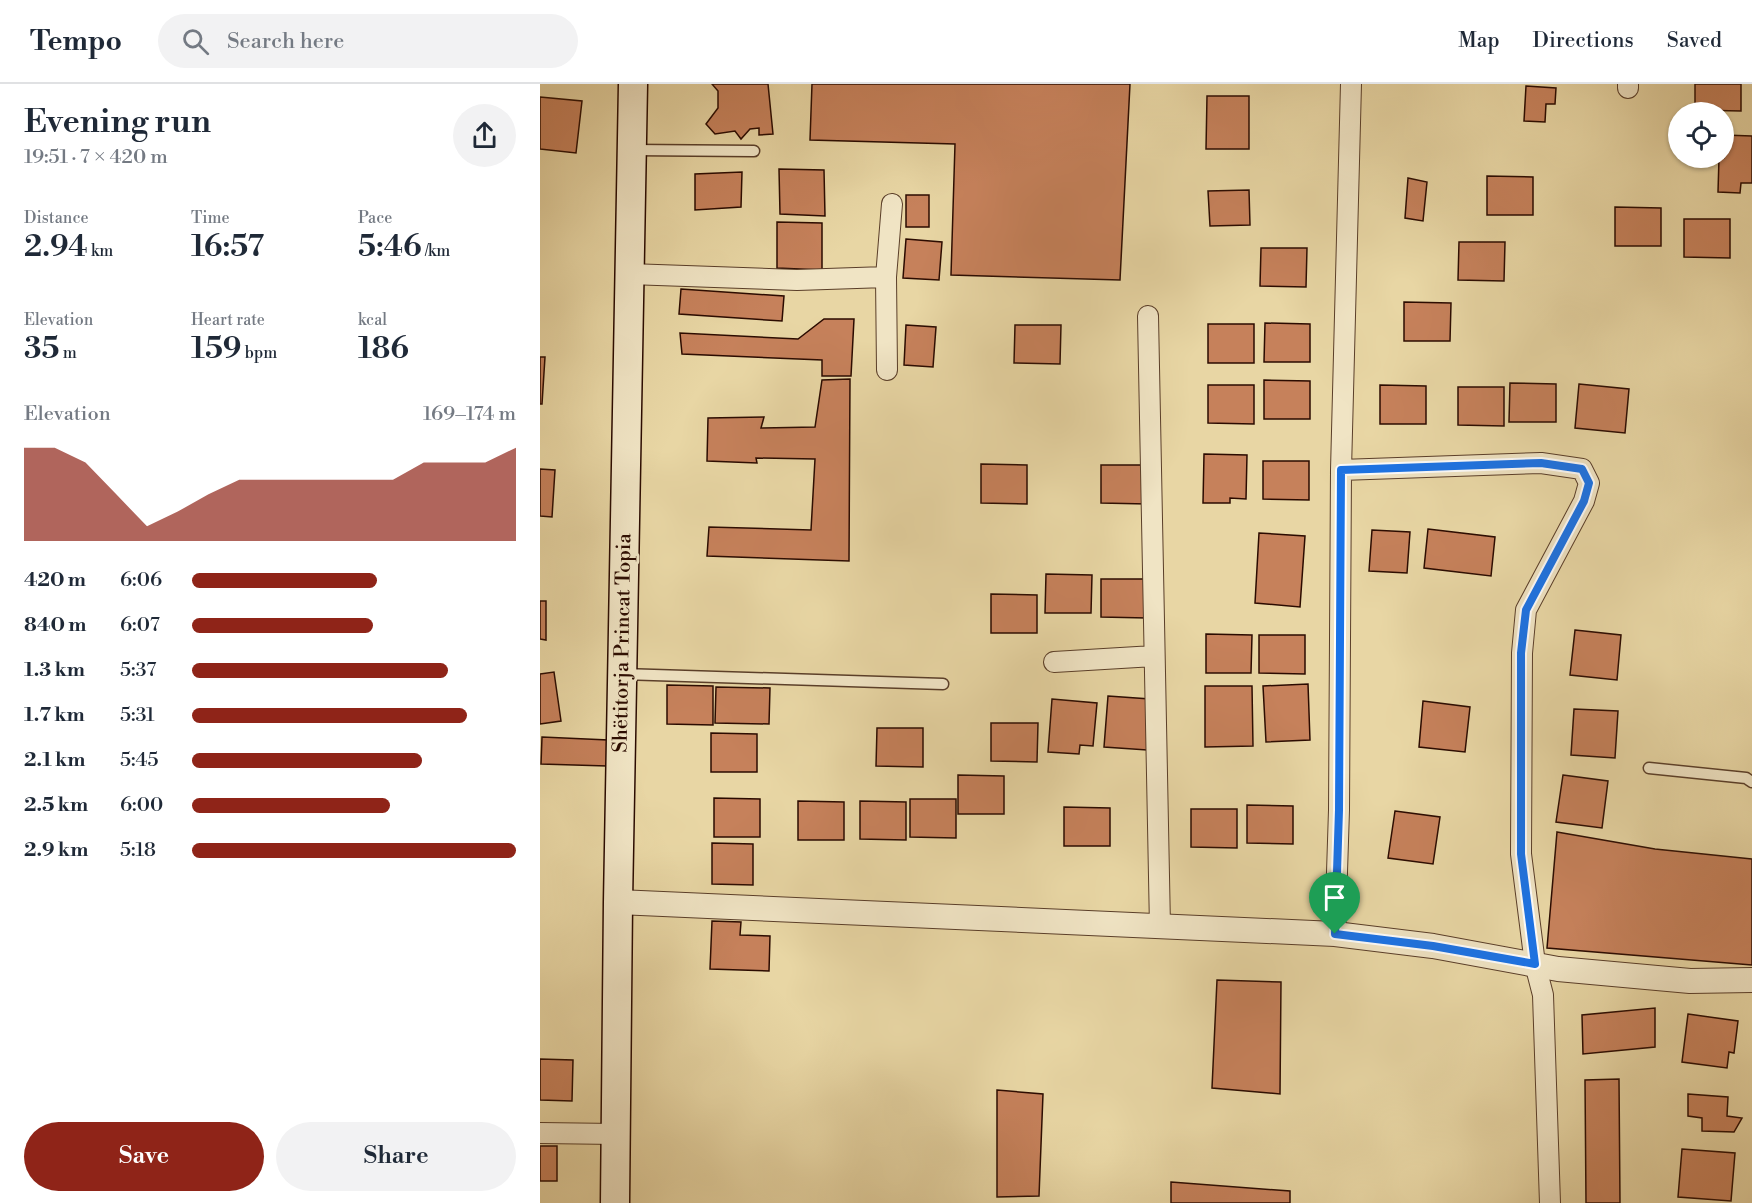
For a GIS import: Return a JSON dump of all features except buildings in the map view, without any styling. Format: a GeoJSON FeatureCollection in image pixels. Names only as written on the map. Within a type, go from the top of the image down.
{"type":"FeatureCollection","features":[{"type":"Feature","properties":{"kind":"main road","name":"Shëtitorja Princat Topia"},"geometry":{"type":"LineString","coordinates":[[615,1203],[618,902],[633,84]]}},
{"type":"Feature","properties":{"kind":"street"},"geometry":{"type":"LineString","coordinates":[[1335,934],[1339,810],[1341,470],[1351,84]]}},
{"type":"Feature","properties":{"kind":"street"},"geometry":{"type":"LineString","coordinates":[[887,370],[886,277],[892,204]]}},
{"type":"Feature","properties":{"kind":"street"},"geometry":{"type":"LineString","coordinates":[[629,274],[797,280],[886,277]]}},
{"type":"Feature","properties":{"kind":"street"},"geometry":{"type":"LineString","coordinates":[[1148,316],[1160,927]]}},
{"type":"Feature","properties":{"kind":"street"},"geometry":{"type":"LineString","coordinates":[[1341,470],[1541,463],[1582,469],[1589,483],[1584,501],[1526,610],[1521,653],[1521,854],[1535,964],[1543,995],[1550,1203]]}},
{"type":"Feature","properties":{"kind":"street"},"geometry":{"type":"LineString","coordinates":[[1054,662],[1154,656]]}},
{"type":"Feature","properties":{"kind":"street"},"geometry":{"type":"LineString","coordinates":[[618,902],[1335,934],[1433,946],[1535,964],[1648,978],[1690,981],[1752,980]]}},
{"type":"Feature","properties":{"kind":"street"},"geometry":{"type":"LineString","coordinates":[[540,1133],[616,1134]]}},
{"type":"Feature","properties":{"kind":"lane"},"geometry":{"type":"LineString","coordinates":[[632,150],[754,151]]}},
{"type":"Feature","properties":{"kind":"lane"},"geometry":{"type":"LineString","coordinates":[[622,674],[943,684]]}},
{"type":"Feature","properties":{"kind":"lane"},"geometry":{"type":"LineString","coordinates":[[1649,768],[1746,778],[1752,782]]}},
{"type":"Feature","properties":{"kind":"route"},"geometry":{"type":"LineString","coordinates":[[1541,463],[1582,469],[1589,483],[1584,501],[1526,610],[1521,653],[1521,854],[1535,964],[1433,946],[1335,934],[1339,810],[1341,470],[1541,463]]}}]}
